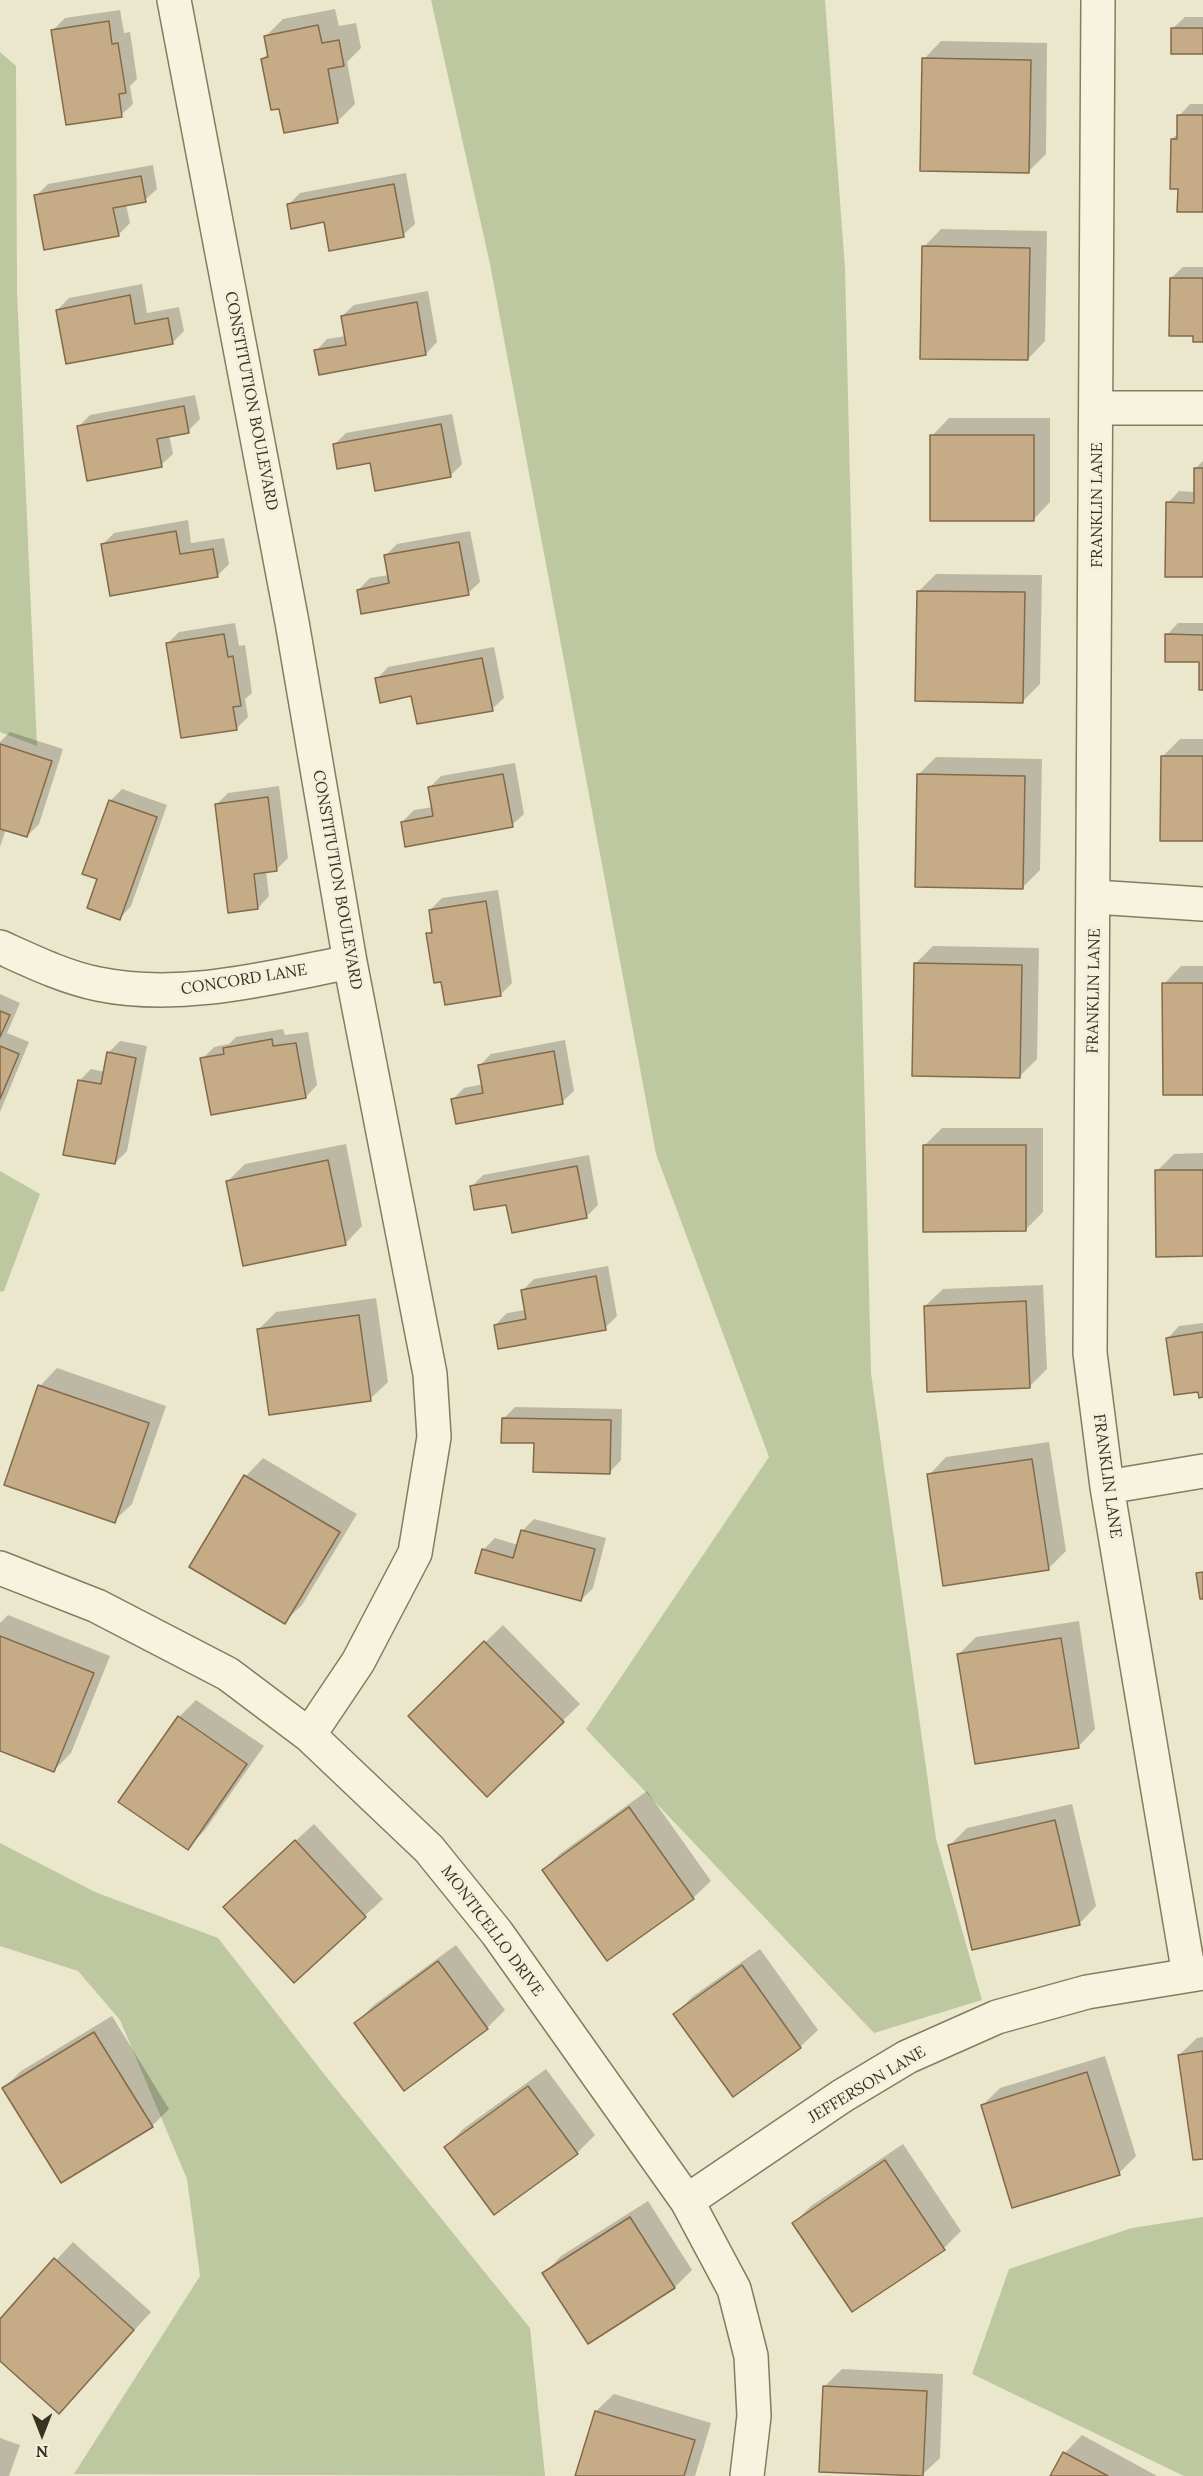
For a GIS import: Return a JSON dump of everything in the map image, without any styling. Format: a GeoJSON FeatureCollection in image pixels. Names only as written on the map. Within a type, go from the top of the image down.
{"type":"FeatureCollection","features":[{"type":"Feature","properties":{"kind":"street","name":"CONSTITUTION BOULEVARD"},"geometry":{"type":"LineString","coordinates":[[174,0],[292,622],[350,962],[430,1374],[434,1437],[415,1553],[358,1662],[309,1735]]}},
{"type":"Feature","properties":{"kind":"street","name":"FRANKLIN LANE"},"geometry":{"type":"LineString","coordinates":[[1098,0],[1098,408],[1090,1353],[1107,1487],[1196,1974]]}},
{"type":"Feature","properties":{"kind":"street"},"geometry":{"type":"LineString","coordinates":[[1098,408],[1203,408]]}},
{"type":"Feature","properties":{"kind":"street"},"geometry":{"type":"LineString","coordinates":[[1095,897],[1203,904]]}},
{"type":"Feature","properties":{"kind":"street","name":"CONCORD LANE"},"geometry":{"type":"LineString","coordinates":[[0,947],[45,966],[98,984],[175,991],[234,985],[350,962]]}},
{"type":"Feature","properties":{"kind":"street"},"geometry":{"type":"LineString","coordinates":[[1107,1487],[1203,1471]]}},
{"type":"Feature","properties":{"kind":"street","name":"MONTICELLO DRIVE"},"geometry":{"type":"LineString","coordinates":[[0,1568],[97,1606],[228,1674],[309,1735],[429,1848],[497,1933],[687,2201],[734,2289],[751,2356],[754,2415],[747,2476]]}},
{"type":"Feature","properties":{"kind":"street","name":"JEFFERSON LANE"},"geometry":{"type":"LineString","coordinates":[[687,2201],[842,2096],[907,2057],[997,2017],[1087,1992],[1196,1974]]}},
{"type":"Feature","properties":{"kind":"green space"},"geometry":{"type":"Polygon","coordinates":[[[431,0],[825,0],[845,269],[871,1373],[936,1839],[982,2000],[874,2033],[586,1729],[769,1457],[656,1154],[490,264],[431,0]]]}},
{"type":"Feature","properties":{"kind":"green space"},"geometry":{"type":"Polygon","coordinates":[[[0,52],[16,66],[17,292],[37,746],[0,732],[0,52]]]}},
{"type":"Feature","properties":{"kind":"green space"},"geometry":{"type":"Polygon","coordinates":[[[0,1171],[40,1194],[4,1291],[0,1292],[0,1171]]]}},
{"type":"Feature","properties":{"kind":"green space"},"geometry":{"type":"Polygon","coordinates":[[[0,1843],[95,1892],[218,1938],[324,2074],[530,2328],[545,2476],[74,2474],[200,2276],[187,2179],[120,2020],[78,1971],[0,1946],[0,1843]]]}},
{"type":"Feature","properties":{"kind":"green space"},"geometry":{"type":"Polygon","coordinates":[[[1203,2217],[1203,2476],[1184,2476],[972,2374],[1009,2269],[1132,2228],[1203,2217]]]}},
{"type":"Feature","properties":{"kind":"building"},"geometry":{"type":"Polygon","coordinates":[[[109,21],[112,44],[118,43],[126,93],[119,94],[122,117],[66,125],[51,30],[109,21]]]}},
{"type":"Feature","properties":{"kind":"building"},"geometry":{"type":"Polygon","coordinates":[[[318,25],[322,43],[339,40],[344,66],[328,69],[338,123],[284,133],[279,109],[271,110],[261,59],[268,57],[264,36],[318,25]]]}},
{"type":"Feature","properties":{"kind":"building"},"geometry":{"type":"Polygon","coordinates":[[[1171,28],[1203,28],[1203,54],[1171,54],[1171,28]]]}},
{"type":"Feature","properties":{"kind":"building"},"geometry":{"type":"Polygon","coordinates":[[[922,58],[1031,60],[1029,173],[920,171],[922,58]]]}},
{"type":"Feature","properties":{"kind":"building"},"geometry":{"type":"Polygon","coordinates":[[[1177,115],[1203,115],[1203,212],[1177,212],[1178,189],[1170,189],[1171,139],[1177,139],[1177,115]]]}},
{"type":"Feature","properties":{"kind":"building"},"geometry":{"type":"Polygon","coordinates":[[[141,176],[146,202],[113,208],[119,236],[44,250],[34,195],[141,176]]]}},
{"type":"Feature","properties":{"kind":"building"},"geometry":{"type":"Polygon","coordinates":[[[394,184],[404,237],[329,251],[324,222],[291,229],[287,204],[394,184]]]}},
{"type":"Feature","properties":{"kind":"building"},"geometry":{"type":"Polygon","coordinates":[[[922,246],[1030,248],[1028,360],[920,359],[922,246]]]}},
{"type":"Feature","properties":{"kind":"building"},"geometry":{"type":"Polygon","coordinates":[[[1170,278],[1203,278],[1203,342],[1193,342],[1193,336],[1169,336],[1170,278]]]}},
{"type":"Feature","properties":{"kind":"building"},"geometry":{"type":"Polygon","coordinates":[[[130,295],[135,324],[168,318],[173,344],[66,364],[56,310],[130,295]]]}},
{"type":"Feature","properties":{"kind":"building"},"geometry":{"type":"Polygon","coordinates":[[[417,302],[426,355],[319,375],[314,350],[346,345],[341,316],[417,302]]]}},
{"type":"Feature","properties":{"kind":"building"},"geometry":{"type":"Polygon","coordinates":[[[184,406],[189,433],[157,439],[162,467],[87,481],[77,426],[184,406]]]}},
{"type":"Feature","properties":{"kind":"building"},"geometry":{"type":"Polygon","coordinates":[[[441,424],[451,477],[375,491],[370,463],[337,469],[333,444],[441,424]]]}},
{"type":"Feature","properties":{"kind":"building"},"geometry":{"type":"Polygon","coordinates":[[[930,435],[1034,435],[1034,521],[930,521],[930,435]]]}},
{"type":"Feature","properties":{"kind":"building"},"geometry":{"type":"Polygon","coordinates":[[[1194,468],[1203,468],[1203,577],[1165,577],[1166,502],[1194,503],[1194,468]]]}},
{"type":"Feature","properties":{"kind":"building"},"geometry":{"type":"Polygon","coordinates":[[[176,531],[180,554],[213,549],[218,577],[110,596],[101,544],[176,531]]]}},
{"type":"Feature","properties":{"kind":"building"},"geometry":{"type":"Polygon","coordinates":[[[459,542],[469,595],[361,614],[357,590],[389,583],[384,555],[459,542]]]}},
{"type":"Feature","properties":{"kind":"building"},"geometry":{"type":"Polygon","coordinates":[[[917,591],[1025,592],[1023,703],[915,701],[917,591]]]}},
{"type":"Feature","properties":{"kind":"building"},"geometry":{"type":"Polygon","coordinates":[[[224,634],[228,657],[233,656],[241,706],[233,707],[237,730],[181,738],[166,643],[224,634]]]}},
{"type":"Feature","properties":{"kind":"building"},"geometry":{"type":"Polygon","coordinates":[[[1165,634],[1203,635],[1203,690],[1199,690],[1199,662],[1165,662],[1165,634]]]}},
{"type":"Feature","properties":{"kind":"building"},"geometry":{"type":"Polygon","coordinates":[[[482,658],[493,711],[417,724],[411,696],[380,703],[375,678],[482,658]]]}},
{"type":"Feature","properties":{"kind":"building"},"geometry":{"type":"Polygon","coordinates":[[[0,744],[52,761],[27,837],[0,829],[0,744]]]}},
{"type":"Feature","properties":{"kind":"building"},"geometry":{"type":"Polygon","coordinates":[[[1161,756],[1203,756],[1203,841],[1160,841],[1161,756]]]}},
{"type":"Feature","properties":{"kind":"building"},"geometry":{"type":"Polygon","coordinates":[[[503,774],[513,827],[405,847],[401,822],[433,816],[428,787],[503,774]]]}},
{"type":"Feature","properties":{"kind":"building"},"geometry":{"type":"Polygon","coordinates":[[[917,774],[1025,776],[1023,889],[915,887],[917,774]]]}},
{"type":"Feature","properties":{"kind":"building"},"geometry":{"type":"Polygon","coordinates":[[[268,797],[277,871],[254,874],[258,909],[228,913],[215,804],[268,797]]]}},
{"type":"Feature","properties":{"kind":"building"},"geometry":{"type":"Polygon","coordinates":[[[109,800],[157,817],[120,920],[87,908],[97,879],[82,874],[109,800]]]}},
{"type":"Feature","properties":{"kind":"building"},"geometry":{"type":"Polygon","coordinates":[[[486,901],[501,996],[445,1005],[441,982],[434,983],[426,933],[432,933],[429,910],[486,901]]]}},
{"type":"Feature","properties":{"kind":"building"},"geometry":{"type":"Polygon","coordinates":[[[914,963],[1022,965],[1020,1078],[912,1076],[914,963]]]}},
{"type":"Feature","properties":{"kind":"building"},"geometry":{"type":"Polygon","coordinates":[[[1162,983],[1203,983],[1203,1095],[1163,1095],[1162,983]]]}},
{"type":"Feature","properties":{"kind":"building"},"geometry":{"type":"Polygon","coordinates":[[[0,1011],[10,1015],[0,1037],[0,1011]]]}},
{"type":"Feature","properties":{"kind":"building"},"geometry":{"type":"Polygon","coordinates":[[[272,1039],[273,1046],[296,1043],[306,1098],[211,1115],[200,1058],[224,1054],[223,1048],[272,1039]]]}},
{"type":"Feature","properties":{"kind":"building"},"geometry":{"type":"Polygon","coordinates":[[[0,1046],[19,1054],[0,1099],[0,1046]]]}},
{"type":"Feature","properties":{"kind":"building"},"geometry":{"type":"Polygon","coordinates":[[[554,1051],[563,1104],[456,1124],[451,1099],[483,1093],[478,1065],[554,1051]]]}},
{"type":"Feature","properties":{"kind":"building"},"geometry":{"type":"Polygon","coordinates":[[[107,1052],[136,1058],[115,1164],[63,1155],[78,1080],[101,1084],[107,1052]]]}},
{"type":"Feature","properties":{"kind":"building"},"geometry":{"type":"Polygon","coordinates":[[[923,1145],[1026,1145],[1026,1231],[923,1232],[923,1145]]]}},
{"type":"Feature","properties":{"kind":"building"},"geometry":{"type":"Polygon","coordinates":[[[328,1160],[346,1245],[243,1266],[226,1181],[328,1160]]]}},
{"type":"Feature","properties":{"kind":"building"},"geometry":{"type":"Polygon","coordinates":[[[577,1166],[587,1218],[512,1233],[506,1205],[474,1210],[470,1186],[577,1166]]]}},
{"type":"Feature","properties":{"kind":"building"},"geometry":{"type":"Polygon","coordinates":[[[1155,1170],[1203,1170],[1203,1256],[1156,1257],[1155,1170]]]}},
{"type":"Feature","properties":{"kind":"building"},"geometry":{"type":"Polygon","coordinates":[[[596,1276],[606,1330],[498,1349],[494,1325],[526,1319],[521,1290],[596,1276]]]}},
{"type":"Feature","properties":{"kind":"building"},"geometry":{"type":"Polygon","coordinates":[[[1026,1301],[1030,1388],[927,1392],[924,1306],[1026,1301]]]}},
{"type":"Feature","properties":{"kind":"building"},"geometry":{"type":"Polygon","coordinates":[[[359,1315],[371,1401],[269,1415],[257,1329],[359,1315]]]}},
{"type":"Feature","properties":{"kind":"building"},"geometry":{"type":"Polygon","coordinates":[[[1203,1332],[1203,1397],[1199,1398],[1198,1392],[1174,1395],[1166,1338],[1203,1332]]]}},
{"type":"Feature","properties":{"kind":"building"},"geometry":{"type":"Polygon","coordinates":[[[38,1385],[149,1423],[115,1523],[4,1485],[38,1385]]]}},
{"type":"Feature","properties":{"kind":"building"},"geometry":{"type":"Polygon","coordinates":[[[502,1418],[611,1420],[610,1474],[533,1472],[534,1443],[501,1443],[502,1418]]]}},
{"type":"Feature","properties":{"kind":"building"},"geometry":{"type":"Polygon","coordinates":[[[1032,1459],[1049,1570],[943,1586],[927,1474],[1032,1459]]]}},
{"type":"Feature","properties":{"kind":"building"},"geometry":{"type":"Polygon","coordinates":[[[244,1475],[340,1532],[285,1624],[189,1567],[244,1475]]]}},
{"type":"Feature","properties":{"kind":"building"},"geometry":{"type":"Polygon","coordinates":[[[521,1530],[595,1549],[581,1601],[475,1573],[482,1549],[513,1558],[521,1530]]]}},
{"type":"Feature","properties":{"kind":"building"},"geometry":{"type":"Polygon","coordinates":[[[1203,1572],[1203,1599],[1200,1599],[1196,1573],[1203,1572]]]}},
{"type":"Feature","properties":{"kind":"building"},"geometry":{"type":"Polygon","coordinates":[[[0,1636],[94,1673],[54,1772],[0,1751],[0,1636]]]}},
{"type":"Feature","properties":{"kind":"building"},"geometry":{"type":"Polygon","coordinates":[[[1061,1638],[1079,1748],[975,1764],[957,1654],[1061,1638]]]}},
{"type":"Feature","properties":{"kind":"building"},"geometry":{"type":"Polygon","coordinates":[[[484,1641],[564,1722],[487,1797],[408,1716],[484,1641]]]}},
{"type":"Feature","properties":{"kind":"building"},"geometry":{"type":"Polygon","coordinates":[[[178,1716],[247,1764],[188,1850],[118,1802],[178,1716]]]}},
{"type":"Feature","properties":{"kind":"building"},"geometry":{"type":"Polygon","coordinates":[[[629,1807],[694,1899],[607,1961],[542,1870],[629,1807]]]}},
{"type":"Feature","properties":{"kind":"building"},"geometry":{"type":"Polygon","coordinates":[[[1055,1820],[1080,1925],[972,1950],[948,1845],[1055,1820]]]}},
{"type":"Feature","properties":{"kind":"building"},"geometry":{"type":"Polygon","coordinates":[[[295,1840],[366,1917],[294,1983],[223,1907],[295,1840]]]}},
{"type":"Feature","properties":{"kind":"building"},"geometry":{"type":"Polygon","coordinates":[[[438,1961],[488,2029],[404,2091],[354,2023],[438,1961]]]}},
{"type":"Feature","properties":{"kind":"building"},"geometry":{"type":"Polygon","coordinates":[[[742,1965],[801,2048],[733,2097],[673,2014],[742,1965]]]}},
{"type":"Feature","properties":{"kind":"building"},"geometry":{"type":"Polygon","coordinates":[[[94,2032],[153,2127],[61,2183],[2,2088],[94,2032]]]}},
{"type":"Feature","properties":{"kind":"building"},"geometry":{"type":"Polygon","coordinates":[[[1203,2051],[1203,2159],[1193,2160],[1178,2055],[1203,2051]]]}},
{"type":"Feature","properties":{"kind":"building"},"geometry":{"type":"Polygon","coordinates":[[[1087,2072],[1120,2175],[1012,2208],[981,2105],[1087,2072]]]}},
{"type":"Feature","properties":{"kind":"building"},"geometry":{"type":"Polygon","coordinates":[[[528,2086],[578,2154],[494,2215],[444,2147],[528,2086]]]}},
{"type":"Feature","properties":{"kind":"building"},"geometry":{"type":"Polygon","coordinates":[[[885,2160],[945,2250],[852,2312],[792,2223],[885,2160]]]}},
{"type":"Feature","properties":{"kind":"building"},"geometry":{"type":"Polygon","coordinates":[[[630,2217],[675,2288],[588,2344],[542,2273],[630,2217]]]}},
{"type":"Feature","properties":{"kind":"building"},"geometry":{"type":"Polygon","coordinates":[[[54,2258],[134,2330],[59,2414],[0,2361],[0,2319],[54,2258]]]}},
{"type":"Feature","properties":{"kind":"building"},"geometry":{"type":"Polygon","coordinates":[[[823,2386],[927,2391],[923,2476],[819,2472],[823,2386]]]}},
{"type":"Feature","properties":{"kind":"building"},"geometry":{"type":"Polygon","coordinates":[[[595,2411],[695,2440],[684,2476],[575,2476],[595,2411]]]}},
{"type":"Feature","properties":{"kind":"building"},"geometry":{"type":"Polygon","coordinates":[[[1063,2452],[1108,2476],[1050,2476],[1063,2452]]]}}]}
